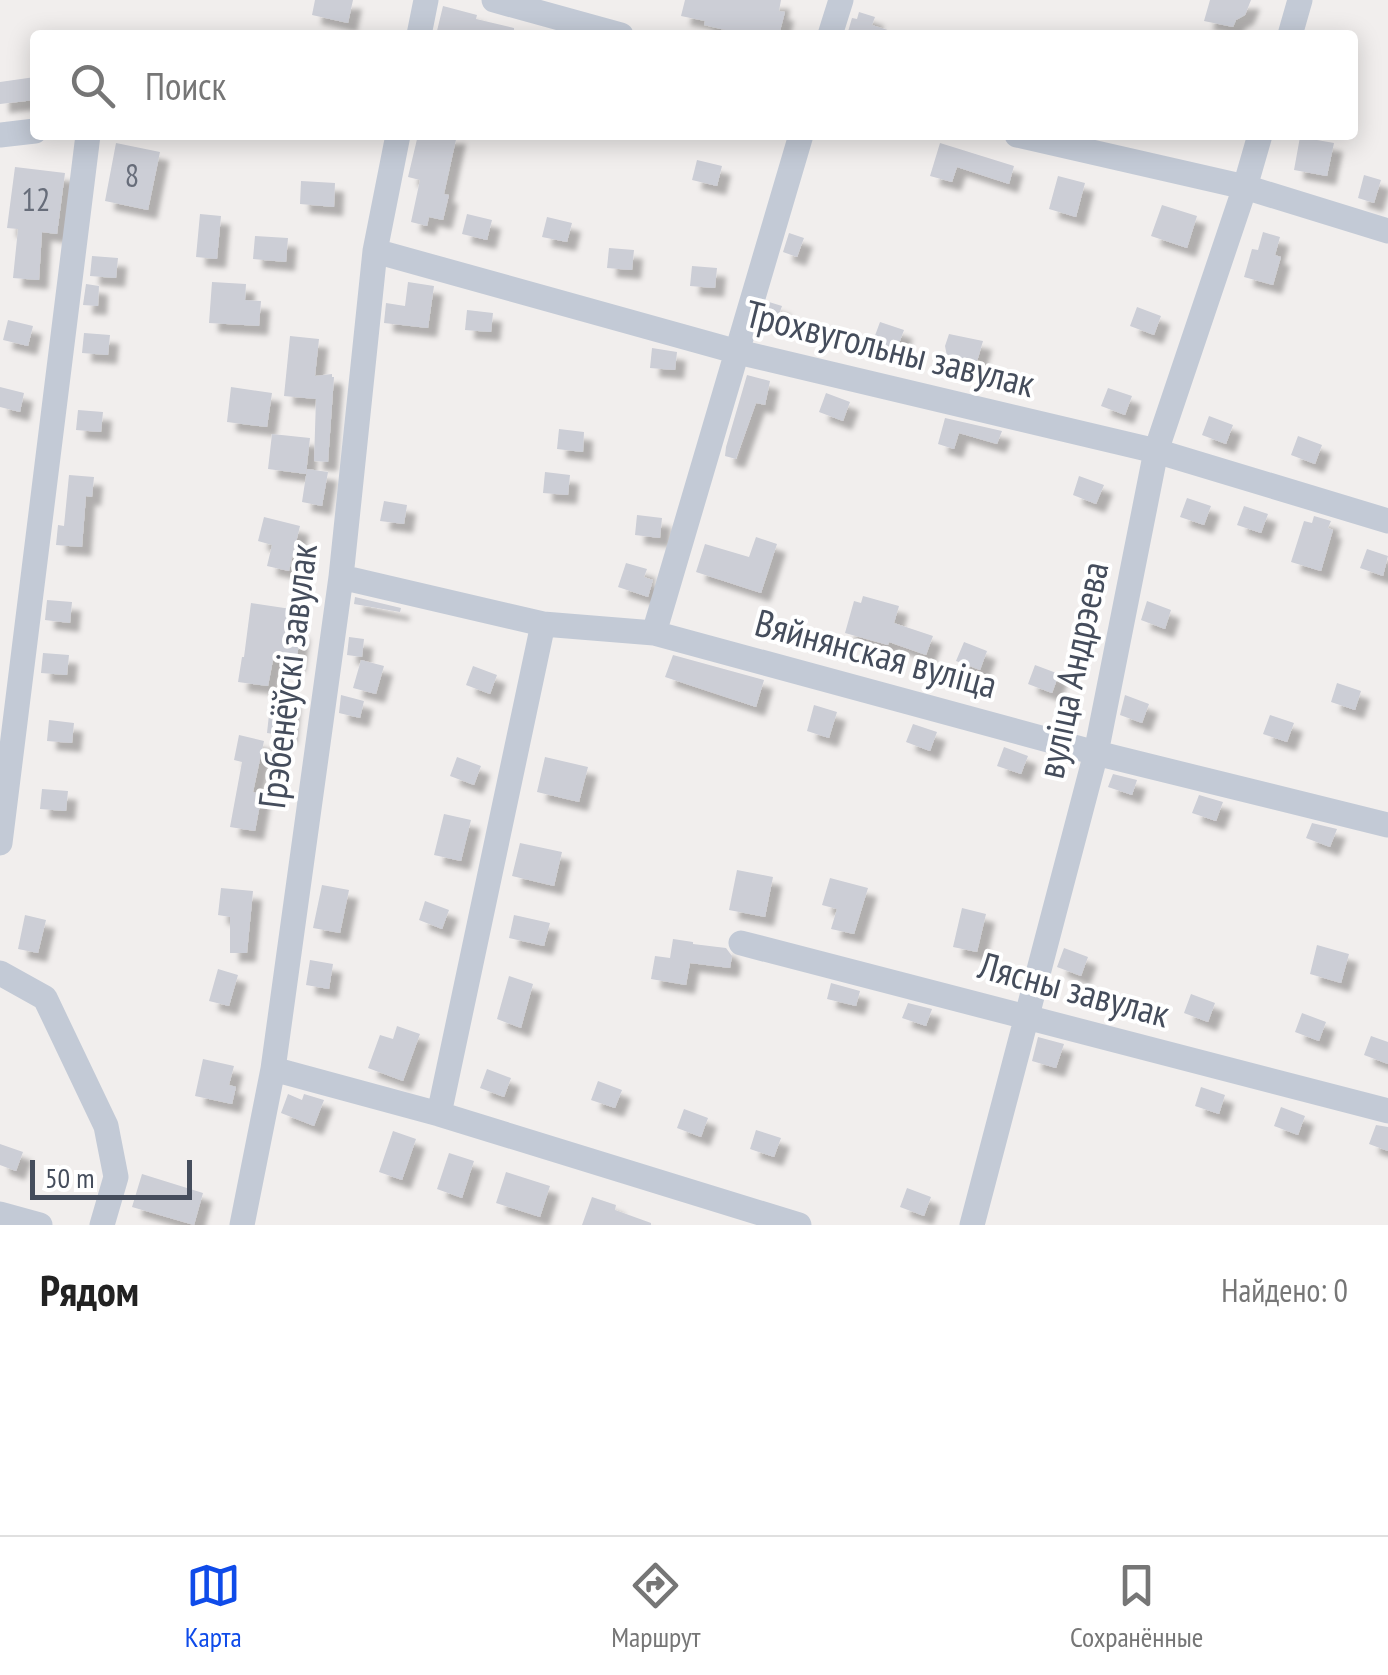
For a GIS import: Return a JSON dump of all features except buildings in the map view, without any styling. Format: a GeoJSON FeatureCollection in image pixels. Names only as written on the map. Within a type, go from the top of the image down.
{"type":"FeatureCollection","features":[{"type":"Feature","properties":{"kind":"street"},"geometry":{"type":"LineString","coordinates":[[419,30],[426,0]]}},
{"type":"Feature","properties":{"kind":"street"},"geometry":{"type":"LineString","coordinates":[[494,0],[603,30]]}},
{"type":"Feature","properties":{"kind":"street"},"geometry":{"type":"LineString","coordinates":[[831,30],[840,0]]}},
{"type":"Feature","properties":{"kind":"street"},"geometry":{"type":"LineString","coordinates":[[1291,30],[1300,0]]}},
{"type":"Feature","properties":{"kind":"street"},"geometry":{"type":"LineString","coordinates":[[0,134],[30,132]]}},
{"type":"Feature","properties":{"kind":"street"},"geometry":{"type":"LineString","coordinates":[[0,843],[87,140]]}},
{"type":"Feature","properties":{"kind":"street","name":"Грэбенёўскі завулак"},"geometry":{"type":"LineString","coordinates":[[242,1225],[273,1069],[340,576],[375,251],[397,140]]}},
{"type":"Feature","properties":{"kind":"street"},"geometry":{"type":"LineString","coordinates":[[654,633],[800,140]]}},
{"type":"Feature","properties":{"kind":"street"},"geometry":{"type":"LineString","coordinates":[[1040,140],[1245,187],[1388,231]]}},
{"type":"Feature","properties":{"kind":"street","name":"вуліца Андрэева"},"geometry":{"type":"LineString","coordinates":[[972,1225],[1096,753],[1156,452],[1259,140]]}},
{"type":"Feature","properties":{"kind":"street","name":"Трохвугольны завулак"},"geometry":{"type":"LineString","coordinates":[[375,251],[738,352],[1156,452],[1388,520]]}},
{"type":"Feature","properties":{"kind":"street","name":"Вяйнянская вуліца"},"geometry":{"type":"LineString","coordinates":[[340,576],[544,624],[654,633],[1096,753],[1388,824]]}},
{"type":"Feature","properties":{"kind":"street"},"geometry":{"type":"LineString","coordinates":[[439,1114],[544,624]]}},
{"type":"Feature","properties":{"kind":"street","name":"Лясны завулак"},"geometry":{"type":"LineString","coordinates":[[741,943],[1388,1111]]}},
{"type":"Feature","properties":{"kind":"street"},"geometry":{"type":"LineString","coordinates":[[0,973],[45,998],[106,1126],[116,1177],[102,1225]]}},
{"type":"Feature","properties":{"kind":"street"},"geometry":{"type":"LineString","coordinates":[[273,1069],[439,1114],[799,1225]]}},
{"type":"Feature","properties":{"kind":"street"},"geometry":{"type":"LineString","coordinates":[[0,1214],[40,1225]]}}]}
